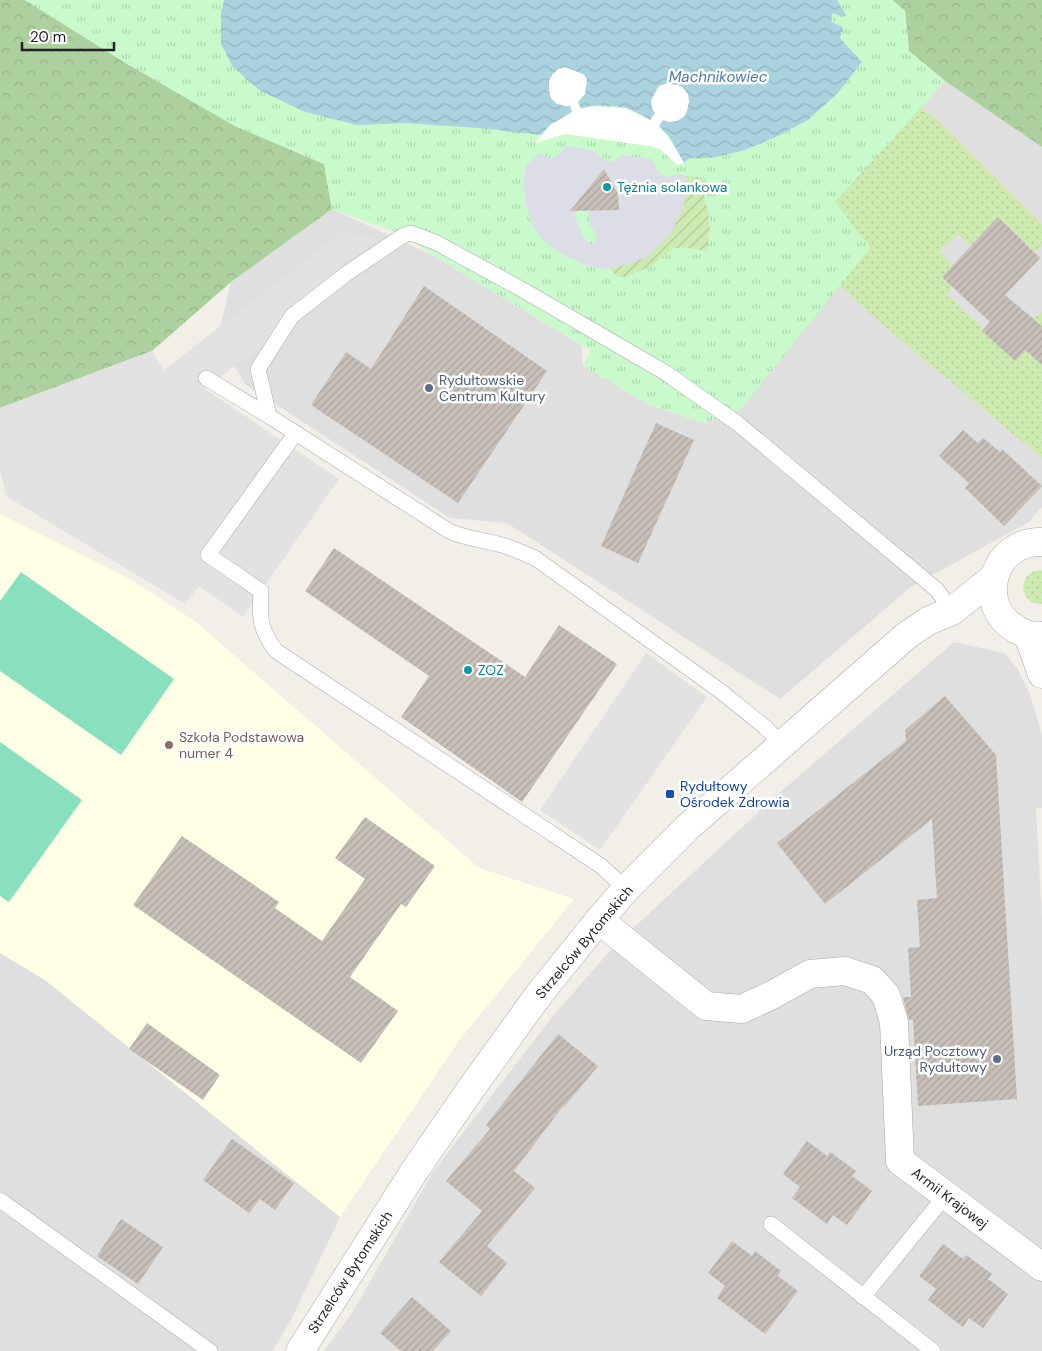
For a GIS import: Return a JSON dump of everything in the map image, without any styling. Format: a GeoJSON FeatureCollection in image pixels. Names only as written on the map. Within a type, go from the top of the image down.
{"type":"FeatureCollection","features":[{"type":"Feature","properties":{"kind":"street"},"geometry":{"type":"LineString","coordinates":[[1041,541],[1028,543],[1016,548],[1006,556],[998,566],[994,578],[993,594],[1001,618],[1009,625],[1035,635],[1042,674]]}},
{"type":"Feature","properties":{"kind":"street","name":"Strzelców Bytomskich"},"geometry":{"type":"LineString","coordinates":[[300,1351],[416,1170],[470,1090],[540,993],[626,889],[689,826],[906,636],[928,621],[952,611],[994,578]]}},
{"type":"Feature","properties":{"kind":"street"},"geometry":{"type":"LineString","coordinates":[[952,611],[987,618],[1001,618]]}},
{"type":"Feature","properties":{"kind":"street","name":"Armii Krajowej"},"geometry":{"type":"LineString","coordinates":[[599,920],[706,1006],[742,1009],[772,996],[810,974],[845,971],[872,980],[886,995],[894,1022],[900,1161],[1042,1267]]}},
{"type":"Feature","properties":{"kind":"lane"},"geometry":{"type":"LineString","coordinates":[[269,416],[258,368],[292,316],[346,274],[404,235],[411,233],[444,246],[666,372],[744,429],[937,590],[952,611]]}},
{"type":"Feature","properties":{"kind":"lane"},"geometry":{"type":"LineString","coordinates":[[206,378],[449,531],[463,538],[514,549],[534,558],[719,690],[765,727],[781,744]]}},
{"type":"Feature","properties":{"kind":"lane"},"geometry":{"type":"LineString","coordinates":[[295,434],[208,555],[261,591],[260,611],[265,637],[276,651],[600,866],[626,889]]}},
{"type":"Feature","properties":{"kind":"lane"},"geometry":{"type":"LineString","coordinates":[[863,1297],[946,1195]]}},
{"type":"Feature","properties":{"kind":"lane"},"geometry":{"type":"LineString","coordinates":[[0,1200],[210,1351]]}},
{"type":"Feature","properties":{"kind":"lane"},"geometry":{"type":"LineString","coordinates":[[771,1224],[933,1351]]}},
{"type":"Feature","properties":{"kind":"shaded area"},"geometry":{"type":"Polygon","coordinates":[[[945,81],[1042,147],[1042,507],[1029,522],[911,587],[780,699],[507,523],[450,518],[245,384],[218,337],[231,282],[332,209],[434,256],[581,345],[583,366],[649,405],[705,423],[741,409],[835,202],[945,81]]]}},
{"type":"Feature","properties":{"kind":"shaded area"},"geometry":{"type":"Polygon","coordinates":[[[566,146],[596,151],[602,159],[613,162],[622,155],[652,159],[657,171],[666,177],[680,174],[686,176],[687,191],[683,209],[670,235],[647,257],[625,265],[604,269],[585,265],[558,252],[543,240],[534,228],[526,206],[523,181],[526,165],[540,153],[550,159],[559,155],[566,146]],[[611,181],[607,210],[618,210],[618,194],[611,181]],[[577,206],[575,213],[578,227],[583,237],[591,245],[598,237],[590,225],[588,208],[577,206]]]}},
{"type":"Feature","properties":{"kind":"shaded area"},"geometry":{"type":"Polygon","coordinates":[[[343,231],[392,243],[205,389],[339,479],[243,617],[199,586],[185,604],[6,496],[0,468],[0,408],[152,351],[164,370],[343,231]]]}},
{"type":"Feature","properties":{"kind":"shaded area","name":"Szkoła Podstawowa numer 4"},"geometry":{"type":"Polygon","coordinates":[[[0,514],[130,579],[196,622],[479,868],[574,899],[458,1042],[340,1217],[45,980],[0,953],[0,514]]]}},
{"type":"Feature","properties":{"kind":"shaded area"},"geometry":{"type":"Polygon","coordinates":[[[954,642],[1004,653],[1017,668],[1030,694],[1042,735],[1042,808],[1036,809],[1042,919],[1042,1351],[324,1351],[352,1313],[433,1172],[552,1017],[616,944],[778,794],[954,642]]]}},
{"type":"Feature","properties":{"kind":"shaded area"},"geometry":{"type":"Polygon","coordinates":[[[646,653],[707,697],[600,850],[540,810],[646,653]]]}},
{"type":"Feature","properties":{"kind":"shaded area"},"geometry":{"type":"Polygon","coordinates":[[[0,953],[45,980],[340,1217],[291,1320],[272,1351],[0,1351],[0,953]]]}},
{"type":"Feature","properties":{"kind":"green space"},"geometry":{"type":"Polygon","coordinates":[[[0,0],[25,0],[124,62],[235,126],[324,164],[332,209],[231,282],[152,351],[0,408],[0,0]]]}},
{"type":"Feature","properties":{"kind":"green space"},"geometry":{"type":"Polygon","coordinates":[[[25,0],[892,0],[905,11],[909,51],[945,81],[835,202],[870,248],[741,409],[705,423],[649,405],[583,366],[590,350],[434,256],[404,235],[332,209],[324,164],[235,126],[124,62],[25,0]]]}},
{"type":"Feature","properties":{"kind":"green space"},"geometry":{"type":"Polygon","coordinates":[[[892,0],[1042,0],[1042,147],[945,81],[909,51],[905,11],[892,0]]]}},
{"type":"Feature","properties":{"kind":"green space"},"geometry":{"type":"Polygon","coordinates":[[[877,81],[936,118],[1042,224],[1042,245],[1035,252],[998,217],[970,246],[958,234],[939,252],[953,265],[942,276],[953,287],[947,294],[1016,360],[1028,342],[1031,321],[1042,312],[1042,458],[884,326],[840,286],[741,409],[877,81]]]}},
{"type":"Feature","properties":{"kind":"green space"},"geometry":{"type":"Polygon","coordinates":[[[686,176],[706,178],[704,198],[708,211],[710,230],[707,251],[674,248],[651,266],[626,277],[617,277],[610,268],[625,265],[687,191],[686,176]]]}},
{"type":"Feature","properties":{"kind":"green space"},"geometry":{"type":"Polygon","coordinates":[[[1042,570],[1042,604],[1034,603],[1028,599],[1023,588],[1024,581],[1028,576],[1042,570]]]}},
{"type":"Feature","properties":{"kind":"green space"},"geometry":{"type":"Polygon","coordinates":[[[21,572],[174,679],[121,755],[0,671],[0,601],[21,572]]]}},
{"type":"Feature","properties":{"kind":"green space"},"geometry":{"type":"Polygon","coordinates":[[[0,742],[82,800],[9,902],[0,896],[0,742]]]}},
{"type":"Feature","properties":{"kind":"water","name":"Machnikowiec"},"geometry":{"type":"Polygon","coordinates":[[[224,0],[837,0],[846,15],[842,17],[833,13],[830,21],[843,27],[840,38],[862,62],[837,94],[808,120],[776,137],[742,151],[710,158],[690,158],[684,163],[673,142],[651,120],[629,110],[605,105],[582,108],[571,113],[560,119],[541,135],[479,128],[404,123],[357,125],[305,112],[259,90],[233,67],[221,44],[221,13],[224,0]]]}},
{"type":"Feature","properties":{"kind":"pier"},"geometry":{"type":"Polygon","coordinates":[[[565,67],[583,74],[587,79],[585,94],[578,102],[581,109],[592,106],[626,108],[650,120],[655,113],[651,100],[659,86],[668,83],[681,86],[688,94],[689,102],[684,117],[670,122],[663,120],[659,126],[668,136],[684,163],[677,165],[660,149],[649,146],[565,134],[535,143],[550,125],[572,112],[570,106],[557,104],[551,98],[549,91],[549,81],[552,75],[558,69],[565,67]]]}},
{"type":"Feature","properties":{"kind":"building"},"geometry":{"type":"Polygon","coordinates":[[[604,169],[618,194],[619,210],[570,211],[604,169]]]}},
{"type":"Feature","properties":{"kind":"building"},"geometry":{"type":"Polygon","coordinates":[[[998,217],[1040,258],[1005,295],[1042,326],[1042,365],[1025,350],[1015,361],[982,331],[990,322],[942,277],[998,217]]]}},
{"type":"Feature","properties":{"kind":"building","name":"Rydułtowskie Centrum Kultury"},"geometry":{"type":"Polygon","coordinates":[[[424,286],[547,371],[458,503],[311,405],[346,352],[371,369],[424,286]]]}},
{"type":"Feature","properties":{"kind":"building"},"geometry":{"type":"Polygon","coordinates":[[[656,423],[694,440],[638,563],[601,546],[656,423]]]}},
{"type":"Feature","properties":{"kind":"building"},"geometry":{"type":"Polygon","coordinates":[[[963,430],[978,443],[983,438],[1000,452],[1002,449],[1042,486],[1004,526],[965,488],[969,483],[939,456],[963,430]]]}},
{"type":"Feature","properties":{"kind":"building","name":"ZOZ"},"geometry":{"type":"Polygon","coordinates":[[[334,548],[525,677],[559,625],[617,664],[522,802],[401,717],[429,676],[305,591],[334,548]]]}},
{"type":"Feature","properties":{"kind":"building"},"geometry":{"type":"Polygon","coordinates":[[[945,696],[996,755],[1017,1099],[918,1106],[913,1020],[909,1020],[903,997],[911,997],[908,948],[920,947],[917,900],[937,898],[932,819],[825,904],[777,843],[906,741],[905,730],[945,696]]]}},
{"type":"Feature","properties":{"kind":"building"},"geometry":{"type":"Polygon","coordinates":[[[365,817],[435,866],[406,907],[401,904],[350,977],[398,1011],[361,1063],[133,905],[182,836],[279,902],[275,908],[322,941],[365,879],[335,858],[365,817]]]}},
{"type":"Feature","properties":{"kind":"building"},"geometry":{"type":"Polygon","coordinates":[[[147,1023],[220,1075],[203,1100],[129,1049],[147,1023]]]}},
{"type":"Feature","properties":{"kind":"building"},"geometry":{"type":"Polygon","coordinates":[[[558,1034],[598,1066],[563,1106],[514,1171],[535,1188],[487,1246],[507,1263],[481,1296],[439,1262],[482,1211],[446,1181],[490,1129],[486,1125],[558,1034]]]}},
{"type":"Feature","properties":{"kind":"building"},"geometry":{"type":"Polygon","coordinates":[[[232,1139],[294,1183],[275,1210],[260,1199],[249,1213],[203,1180],[232,1139]]]}},
{"type":"Feature","properties":{"kind":"building"},"geometry":{"type":"Polygon","coordinates":[[[807,1141],[827,1156],[830,1152],[856,1171],[852,1176],[872,1191],[847,1225],[833,1215],[827,1224],[792,1198],[800,1187],[783,1174],[807,1141]]]}},
{"type":"Feature","properties":{"kind":"building"},"geometry":{"type":"Polygon","coordinates":[[[121,1219],[163,1247],[138,1284],[97,1256],[121,1219]]]}},
{"type":"Feature","properties":{"kind":"building"},"geometry":{"type":"Polygon","coordinates":[[[732,1241],[752,1256],[755,1251],[781,1271],[778,1276],[798,1291],[765,1334],[717,1298],[725,1286],[708,1273],[732,1241]]]}},
{"type":"Feature","properties":{"kind":"building"},"geometry":{"type":"Polygon","coordinates":[[[943,1244],[963,1259],[966,1255],[992,1274],[988,1279],[1008,1294],[983,1328],[969,1318],[963,1327],[928,1300],[936,1289],[919,1276],[943,1244]]]}},
{"type":"Feature","properties":{"kind":"building"},"geometry":{"type":"Polygon","coordinates":[[[412,1297],[451,1331],[433,1351],[401,1351],[380,1333],[412,1297]]]}},
{"type":"Feature","properties":{"kind":"place","name":"Tężnia solankowa"},"geometry":{"type":"Point","coordinates":[607,187]}},
{"type":"Feature","properties":{"kind":"place","name":"Rydułtowskie Centrum Kultury"},"geometry":{"type":"Point","coordinates":[429,388]}},
{"type":"Feature","properties":{"kind":"place","name":"ZOZ"},"geometry":{"type":"Point","coordinates":[468,670]}},
{"type":"Feature","properties":{"kind":"place","name":"Szkoła Podstawowa numer 4"},"geometry":{"type":"Point","coordinates":[169,745]}},
{"type":"Feature","properties":{"kind":"place","name":"Rydułtowy Ośrodek Zdrowia"},"geometry":{"type":"Point","coordinates":[670,794]}},
{"type":"Feature","properties":{"kind":"place","name":"Urząd Pocztowy Rydułtowy"},"geometry":{"type":"Point","coordinates":[997,1059]}}]}
